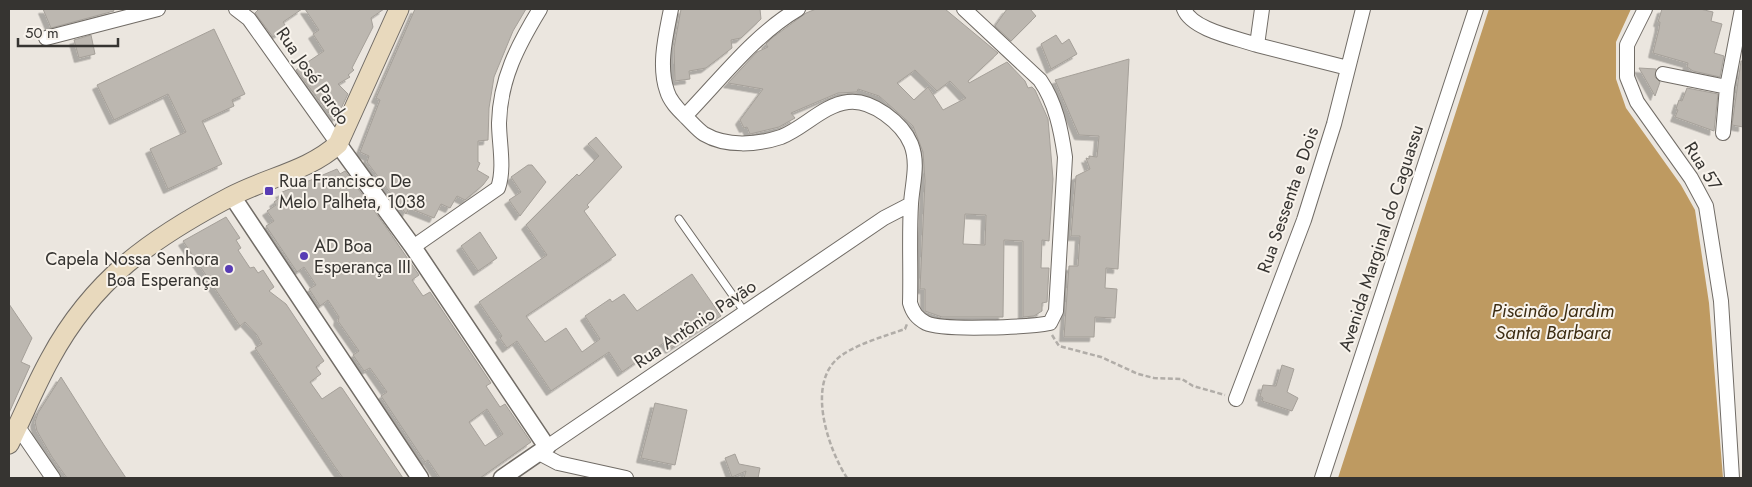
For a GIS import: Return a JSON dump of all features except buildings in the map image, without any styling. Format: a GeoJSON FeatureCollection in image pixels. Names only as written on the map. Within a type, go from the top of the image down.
{"type":"FeatureCollection","features":[{"type":"Feature","properties":{"kind":"main road"},"geometry":{"type":"LineString","coordinates":[[9,444],[50,358],[66,333],[100,289],[122,265],[155,239],[232,196],[321,158],[338,144],[397,10]]}},
{"type":"Feature","properties":{"kind":"street"},"geometry":{"type":"LineString","coordinates":[[46,38],[158,9]]}},
{"type":"Feature","properties":{"kind":"street","name":"Rua José Pardo"},"geometry":{"type":"LineString","coordinates":[[236,9],[249,19],[338,144]]}},
{"type":"Feature","properties":{"kind":"street"},"geometry":{"type":"LineString","coordinates":[[413,247],[498,188],[501,168],[499,122],[504,81],[516,49],[540,9]]}},
{"type":"Feature","properties":{"kind":"street"},"geometry":{"type":"LineString","coordinates":[[671,9],[664,45],[663,70],[667,92],[685,116],[703,133],[720,140],[744,144],[782,136],[831,107],[848,102],[863,103],[882,112],[892,121],[911,145],[915,166],[911,204],[910,303],[913,312],[928,324],[946,327],[1050,323],[1056,311],[1065,157],[1060,126],[1048,92],[1040,80],[964,9]]}},
{"type":"Feature","properties":{"kind":"street"},"geometry":{"type":"LineString","coordinates":[[685,116],[751,46],[798,9]]}},
{"type":"Feature","properties":{"kind":"street"},"geometry":{"type":"LineString","coordinates":[[1184,9],[1186,15],[1199,26],[1258,45],[1348,68]]}},
{"type":"Feature","properties":{"kind":"street"},"geometry":{"type":"LineString","coordinates":[[1258,45],[1262,9]]}},
{"type":"Feature","properties":{"kind":"street","name":"Rua Sessenta e Dois"},"geometry":{"type":"LineString","coordinates":[[1236,399],[1304,220],[1334,124],[1363,9]]}},
{"type":"Feature","properties":{"kind":"street","name":"Avenida Marginal do Caguassu"},"geometry":{"type":"LineString","coordinates":[[1322,478],[1476,9]]}},
{"type":"Feature","properties":{"kind":"street","name":"Rua 57"},"geometry":{"type":"LineString","coordinates":[[1645,9],[1627,45],[1627,77],[1637,102],[1690,178],[1706,206],[1721,301],[1732,478]]}},
{"type":"Feature","properties":{"kind":"street"},"geometry":{"type":"LineString","coordinates":[[1723,133],[1728,87],[1742,9]]}},
{"type":"Feature","properties":{"kind":"street"},"geometry":{"type":"LineString","coordinates":[[1663,74],[1728,87]]}},
{"type":"Feature","properties":{"kind":"street"},"geometry":{"type":"LineString","coordinates":[[338,144],[413,247],[543,450],[558,463],[626,478]]}},
{"type":"Feature","properties":{"kind":"street"},"geometry":{"type":"LineString","coordinates":[[232,196],[420,478]]}},
{"type":"Feature","properties":{"kind":"street","name":"Rua Antônio Pavão"},"geometry":{"type":"LineString","coordinates":[[502,478],[746,314],[884,218],[911,204]]}},
{"type":"Feature","properties":{"kind":"street"},"geometry":{"type":"LineString","coordinates":[[18,427],[53,478]]}},
{"type":"Feature","properties":{"kind":"lane"},"geometry":{"type":"LineString","coordinates":[[679,219],[746,314]]}},
{"type":"Feature","properties":{"kind":"path"},"geometry":{"type":"LineString","coordinates":[[847,478],[832,451],[826,432],[822,399],[827,375],[834,361],[847,352],[905,329],[913,312]]}},
{"type":"Feature","properties":{"kind":"path"},"geometry":{"type":"LineString","coordinates":[[1050,323],[1052,338],[1059,346],[1101,357],[1138,374],[1154,378],[1182,379],[1193,386],[1210,389],[1236,399]]}},
{"type":"Feature","properties":{"kind":"water","name":"Piscinão Jardim Santa Barbara"},"geometry":{"type":"Polygon","coordinates":[[[1489,9],[1631,9],[1616,42],[1616,79],[1626,108],[1681,185],[1695,210],[1709,303],[1723,478],[1338,478],[1489,9]]]}},
{"type":"Feature","properties":{"kind":"place","name":"Rua Francisco De Melo Palheta, 1038"},"geometry":{"type":"Point","coordinates":[269,191]}},
{"type":"Feature","properties":{"kind":"place","name":"AD Boa Esperança III"},"geometry":{"type":"Point","coordinates":[304,256]}},
{"type":"Feature","properties":{"kind":"place","name":"Capela Nossa Senhora Boa Esperança"},"geometry":{"type":"Point","coordinates":[229,269]}}]}
